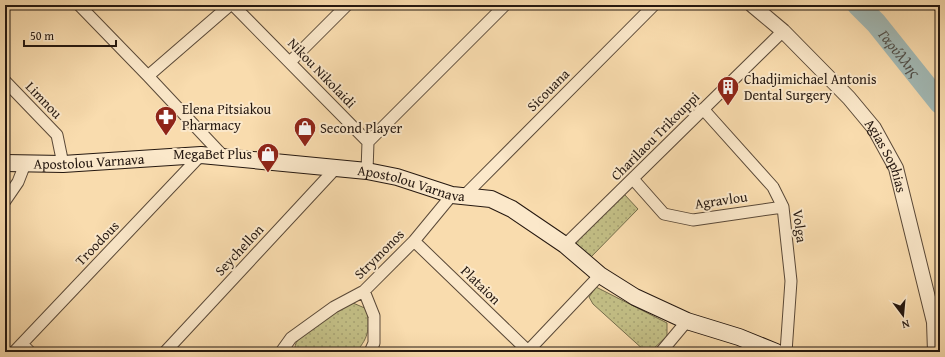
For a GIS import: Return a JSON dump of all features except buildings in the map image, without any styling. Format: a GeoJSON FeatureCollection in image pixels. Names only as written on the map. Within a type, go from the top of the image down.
{"type":"FeatureCollection","features":[{"type":"Feature","properties":{"kind":"main road","name":"Apostolou Varnava"},"geometry":{"type":"LineString","coordinates":[[5,163],[63,164],[201,155],[367,171],[397,177],[457,196],[491,199],[512,209],[565,245],[600,275],[635,297],[687,321],[740,337],[776,352]]}},
{"type":"Feature","properties":{"kind":"street"},"geometry":{"type":"LineString","coordinates":[[79,5],[148,76],[224,158]]}},
{"type":"Feature","properties":{"kind":"street"},"geometry":{"type":"LineString","coordinates":[[148,76],[230,5]]}},
{"type":"Feature","properties":{"kind":"street","name":"Nikou Nikolaidi"},"geometry":{"type":"LineString","coordinates":[[233,5],[368,142]]}},
{"type":"Feature","properties":{"kind":"street"},"geometry":{"type":"LineString","coordinates":[[290,62],[347,5]]}},
{"type":"Feature","properties":{"kind":"street"},"geometry":{"type":"LineString","coordinates":[[367,171],[368,142],[505,5]]}},
{"type":"Feature","properties":{"kind":"street","name":"Sicouana"},"geometry":{"type":"LineString","coordinates":[[457,196],[654,5]]}},
{"type":"Feature","properties":{"kind":"street","name":"Agias Sophias"},"geometry":{"type":"LineString","coordinates":[[752,5],[783,31],[849,98],[874,128],[896,168],[934,322],[935,352]]}},
{"type":"Feature","properties":{"kind":"street","name":"Charilaou Trikouppi"},"geometry":{"type":"LineString","coordinates":[[565,245],[783,31]]}},
{"type":"Feature","properties":{"kind":"street","name":"Limnou"},"geometry":{"type":"LineString","coordinates":[[5,82],[57,135],[63,164]]}},
{"type":"Feature","properties":{"kind":"street","name":"Volga"},"geometry":{"type":"LineString","coordinates":[[704,109],[773,187],[782,207],[791,281],[786,352]]}},
{"type":"Feature","properties":{"kind":"street","name":"Troodous"},"geometry":{"type":"LineString","coordinates":[[22,349],[201,155]]}},
{"type":"Feature","properties":{"kind":"street"},"geometry":{"type":"LineString","coordinates":[[5,201],[18,182],[25,164]]}},
{"type":"Feature","properties":{"kind":"street","name":"Seychellon"},"geometry":{"type":"LineString","coordinates":[[165,352],[336,168]]}},
{"type":"Feature","properties":{"kind":"street","name":"Agravlou"},"geometry":{"type":"LineString","coordinates":[[633,178],[664,214],[693,220],[782,207]]}},
{"type":"Feature","properties":{"kind":"street","name":"Strymonos"},"geometry":{"type":"LineString","coordinates":[[281,352],[291,338],[334,307],[364,291],[457,196]]}},
{"type":"Feature","properties":{"kind":"street","name":"Plataion"},"geometry":{"type":"LineString","coordinates":[[414,241],[527,351]]}},
{"type":"Feature","properties":{"kind":"street"},"geometry":{"type":"LineString","coordinates":[[527,351],[600,275]]}},
{"type":"Feature","properties":{"kind":"street"},"geometry":{"type":"LineString","coordinates":[[364,291],[374,316],[374,343],[370,352]]}},
{"type":"Feature","properties":{"kind":"street"},"geometry":{"type":"LineString","coordinates":[[661,352],[687,321]]}},
{"type":"Feature","properties":{"kind":"shaded area"},"geometry":{"type":"Polygon","coordinates":[[[624,194],[638,209],[590,258],[576,248],[576,241],[624,194]]]}},
{"type":"Feature","properties":{"kind":"shaded area"},"geometry":{"type":"Polygon","coordinates":[[[596,287],[667,323],[667,336],[650,352],[646,352],[593,304],[589,297],[596,287]]]}},
{"type":"Feature","properties":{"kind":"shaded area"},"geometry":{"type":"Polygon","coordinates":[[[353,303],[367,309],[368,321],[368,332],[361,346],[356,352],[294,352],[297,341],[302,334],[315,323],[330,313],[353,303]]]}},
{"type":"Feature","properties":{"kind":"waterway","name":"Γαρύλλης"},"geometry":{"type":"LineString","coordinates":[[858,5],[876,23],[940,103]]}},
{"type":"Feature","properties":{"kind":"place","name":"Chadjimichael Antonis Dental Surgery"},"geometry":{"type":"Point","coordinates":[728,106]}},
{"type":"Feature","properties":{"kind":"place","name":"Elena Pitsiakou Pharmacy"},"geometry":{"type":"Point","coordinates":[166,136]}},
{"type":"Feature","properties":{"kind":"place","name":"Second Player"},"geometry":{"type":"Point","coordinates":[305,148]}},
{"type":"Feature","properties":{"kind":"place","name":"MegaBet Plus"},"geometry":{"type":"Point","coordinates":[268,174]}}]}
